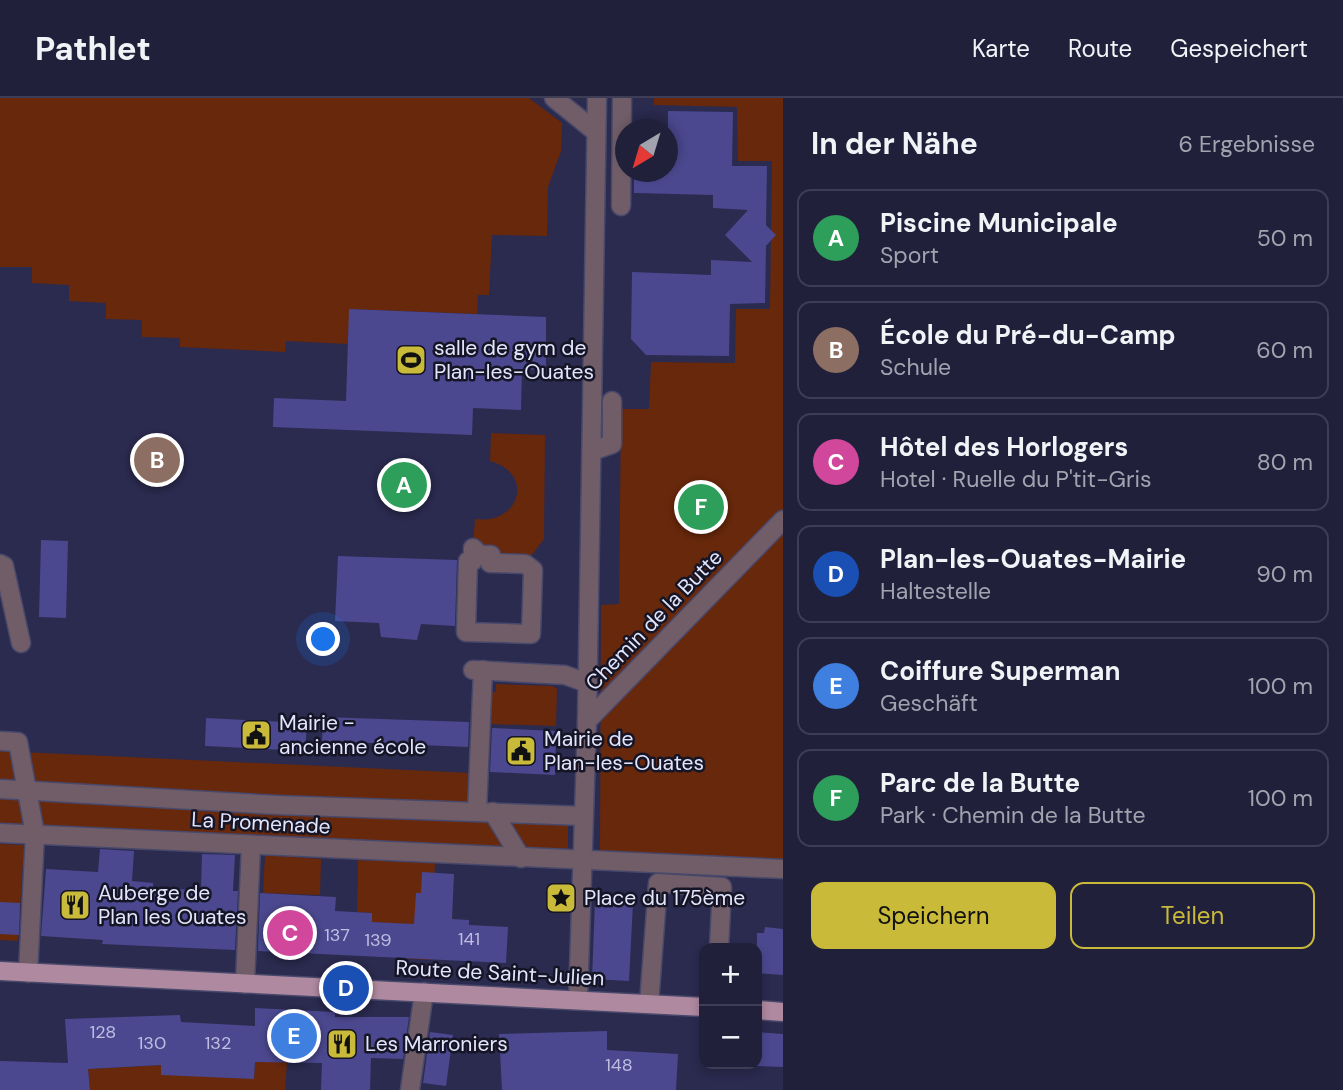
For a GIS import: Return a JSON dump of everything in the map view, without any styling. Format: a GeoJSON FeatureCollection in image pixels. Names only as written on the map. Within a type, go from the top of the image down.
{"type":"FeatureCollection","features":[{"type":"Feature","properties":{"kind":"main road","name":"Route de Saint-Julien"},"geometry":{"type":"LineString","coordinates":[[0,971],[699,1007]]}},
{"type":"Feature","properties":{"kind":"main road"},"geometry":{"type":"LineString","coordinates":[[762,1010],[783,1012]]}},
{"type":"Feature","properties":{"kind":"street"},"geometry":{"type":"LineString","coordinates":[[554,98],[596,132]]}},
{"type":"Feature","properties":{"kind":"street"},"geometry":{"type":"LineString","coordinates":[[578,1000],[587,721],[597,98]]}},
{"type":"Feature","properties":{"kind":"street"},"geometry":{"type":"LineString","coordinates":[[595,206],[627,206],[622,98]]}},
{"type":"Feature","properties":{"kind":"street"},"geometry":{"type":"LineString","coordinates":[[592,451],[612,444],[612,401]]}},
{"type":"Feature","properties":{"kind":"street","name":"Chemin de la Butte"},"geometry":{"type":"LineString","coordinates":[[587,721],[783,520]]}},
{"type":"Feature","properties":{"kind":"street"},"geometry":{"type":"LineString","coordinates":[[473,548],[480,555],[491,555],[490,564],[524,564],[533,570],[531,635],[466,632],[468,561],[473,561],[473,548]]}},
{"type":"Feature","properties":{"kind":"street"},"geometry":{"type":"LineString","coordinates":[[0,564],[4,566],[21,643]]}},
{"type":"Feature","properties":{"kind":"street"},"geometry":{"type":"LineString","coordinates":[[521,858],[485,812],[478,670],[565,675],[587,683]]}},
{"type":"Feature","properties":{"kind":"street"},"geometry":{"type":"LineString","coordinates":[[9,741],[26,790],[35,834],[28,973]]}},
{"type":"Feature","properties":{"kind":"street","name":"La Promenade"},"geometry":{"type":"LineString","coordinates":[[0,789],[277,805],[584,816]]}},
{"type":"Feature","properties":{"kind":"street","name":"La Promenade"},"geometry":{"type":"LineString","coordinates":[[0,832],[582,862],[783,869]]}},
{"type":"Feature","properties":{"kind":"street"},"geometry":{"type":"LineString","coordinates":[[244,984],[251,845]]}},
{"type":"Feature","properties":{"kind":"street"},"geometry":{"type":"LineString","coordinates":[[649,1004],[658,883],[722,887],[719,943]]}},
{"type":"Feature","properties":{"kind":"street"},"geometry":{"type":"LineString","coordinates":[[410,1090],[424,992]]}},
{"type":"Feature","properties":{"kind":"shaded area"},"geometry":{"type":"Polygon","coordinates":[[[0,98],[529,98],[562,123],[561,151],[548,187],[547,236],[492,235],[489,295],[478,295],[477,314],[350,309],[348,344],[286,341],[285,352],[180,347],[180,338],[142,337],[142,320],[106,319],[106,303],[69,301],[69,285],[32,283],[32,267],[0,267],[0,98]]]}},
{"type":"Feature","properties":{"kind":"shaded area"},"geometry":{"type":"Polygon","coordinates":[[[654,98],[783,98],[783,859],[600,851],[601,605],[619,604],[621,409],[649,409],[651,362],[735,363],[736,309],[770,309],[772,161],[738,161],[737,107],[654,105],[654,98]]]}},
{"type":"Feature","properties":{"kind":"shaded area"},"geometry":{"type":"Polygon","coordinates":[[[491,433],[545,435],[544,539],[525,564],[473,548],[475,519],[490,519],[502,514],[511,507],[516,497],[517,487],[513,476],[504,467],[490,461],[491,433]]]}},
{"type":"Feature","properties":{"kind":"shaded area"},"geometry":{"type":"Polygon","coordinates":[[[496,684],[553,686],[557,689],[556,726],[487,724],[489,692],[496,692],[496,684]]]}},
{"type":"Feature","properties":{"kind":"shaded area"},"geometry":{"type":"Polygon","coordinates":[[[0,751],[471,773],[469,818],[568,822],[568,850],[0,823],[0,751]]]}},
{"type":"Feature","properties":{"kind":"shaded area"},"geometry":{"type":"Polygon","coordinates":[[[0,844],[24,845],[18,941],[0,940],[0,844]]]}},
{"type":"Feature","properties":{"kind":"shaded area"},"geometry":{"type":"Polygon","coordinates":[[[265,855],[321,859],[320,895],[263,893],[265,855]]]}},
{"type":"Feature","properties":{"kind":"shaded area"},"geometry":{"type":"Polygon","coordinates":[[[358,860],[435,863],[430,960],[401,958],[403,924],[372,922],[372,913],[357,912],[358,860]]]}},
{"type":"Feature","properties":{"kind":"shaded area"},"geometry":{"type":"Polygon","coordinates":[[[255,1060],[287,1062],[285,1090],[90,1090],[88,1069],[183,1064],[254,1079],[255,1060]]]}},
{"type":"Feature","properties":{"kind":"building"},"geometry":{"type":"Polygon","coordinates":[[[668,111],[733,112],[732,166],[767,166],[766,225],[776,235],[766,246],[765,303],[730,304],[729,356],[646,355],[631,339],[632,272],[711,275],[711,260],[752,262],[725,235],[748,210],[713,208],[713,195],[634,193],[634,182],[678,182],[678,119],[668,119],[668,111]]]}},
{"type":"Feature","properties":{"kind":"building"},"geometry":{"type":"Polygon","coordinates":[[[349,309],[546,317],[546,370],[522,369],[521,410],[473,408],[472,435],[273,427],[274,398],[346,401],[349,309]]]}},
{"type":"Feature","properties":{"kind":"building"},"geometry":{"type":"Polygon","coordinates":[[[41,540],[68,541],[66,618],[39,617],[41,540]]]}},
{"type":"Feature","properties":{"kind":"building"},"geometry":{"type":"Polygon","coordinates":[[[338,556],[457,560],[455,626],[421,624],[417,640],[381,637],[379,623],[335,621],[338,556]]]}},
{"type":"Feature","properties":{"kind":"building"},"geometry":{"type":"Polygon","coordinates":[[[323,717],[469,722],[468,747],[322,741],[323,717]]]}},
{"type":"Feature","properties":{"kind":"building","name":"Mairie - ancienne école"},"geometry":{"type":"Polygon","coordinates":[[[206,718],[307,723],[305,751],[205,746],[206,718]]]}},
{"type":"Feature","properties":{"kind":"building","name":"Mairie de Plan-les-Ouates"},"geometry":{"type":"Polygon","coordinates":[[[492,728],[556,731],[555,775],[490,772],[492,728]]]}},
{"type":"Feature","properties":{"kind":"building"},"geometry":{"type":"Polygon","coordinates":[[[100,849],[134,851],[132,881],[153,883],[153,888],[201,890],[202,854],[235,855],[233,891],[238,891],[235,950],[102,944],[103,940],[41,936],[46,869],[98,872],[100,849]]]}},
{"type":"Feature","properties":{"kind":"building"},"geometry":{"type":"Polygon","coordinates":[[[422,872],[454,874],[452,919],[469,920],[469,925],[508,927],[506,963],[258,951],[260,893],[336,897],[335,911],[372,913],[372,922],[414,924],[416,893],[421,893],[422,872]]]}},
{"type":"Feature","properties":{"kind":"building"},"geometry":{"type":"Polygon","coordinates":[[[595,901],[633,903],[629,981],[592,979],[595,901]]]}},
{"type":"Feature","properties":{"kind":"building"},"geometry":{"type":"Polygon","coordinates":[[[0,902],[20,903],[19,935],[0,934],[0,902]]]}},
{"type":"Feature","properties":{"kind":"building"},"geometry":{"type":"Polygon","coordinates":[[[765,927],[783,929],[783,975],[762,973],[762,943],[757,943],[757,933],[764,933],[765,927]]]}},
{"type":"Feature","properties":{"kind":"building"},"geometry":{"type":"Polygon","coordinates":[[[255,1008],[335,1012],[335,1017],[409,1017],[403,1059],[371,1058],[370,1090],[321,1090],[322,1063],[255,1062],[254,1079],[161,1075],[161,1065],[88,1069],[90,1090],[0,1090],[0,1061],[68,1063],[65,1019],[180,1015],[181,1022],[255,1026],[255,1008]]]}},
{"type":"Feature","properties":{"kind":"building"},"geometry":{"type":"Polygon","coordinates":[[[607,1031],[607,1050],[678,1054],[676,1090],[502,1090],[499,1034],[607,1031]]]}},
{"type":"Feature","properties":{"kind":"building"},"geometry":{"type":"Polygon","coordinates":[[[430,1032],[453,1035],[446,1086],[423,1083],[430,1032]]]}},
{"type":"Feature","properties":{"kind":"building"},"geometry":{"type":"Polygon","coordinates":[[[762,1032],[783,1034],[783,1067],[762,1066],[762,1032]]]}},
{"type":"Feature","properties":{"kind":"place","name":"salle de gym de Plan-les-Ouates"},"geometry":{"type":"Point","coordinates":[411,360]}},
{"type":"Feature","properties":{"kind":"place","name":"École du Pré-du-Camp"},"geometry":{"type":"Point","coordinates":[157,460]}},
{"type":"Feature","properties":{"kind":"place","name":"Piscine Municipale"},"geometry":{"type":"Point","coordinates":[404,485]}},
{"type":"Feature","properties":{"kind":"place","name":"Parc de la Butte"},"geometry":{"type":"Point","coordinates":[701,507]}},
{"type":"Feature","properties":{"kind":"place","name":"Mairie - ancienne école"},"geometry":{"type":"Point","coordinates":[256,735]}},
{"type":"Feature","properties":{"kind":"place","name":"Mairie de Plan-les-Ouates"},"geometry":{"type":"Point","coordinates":[521,751]}},
{"type":"Feature","properties":{"kind":"place","name":"Place du 175ème"},"geometry":{"type":"Point","coordinates":[561,898]}},
{"type":"Feature","properties":{"kind":"place","name":"Auberge de Plan les Ouates"},"geometry":{"type":"Point","coordinates":[75,905]}},
{"type":"Feature","properties":{"kind":"place","name":"Hôtel des Horlogers"},"geometry":{"type":"Point","coordinates":[290,933]}},
{"type":"Feature","properties":{"kind":"place","name":"Plan-les-Ouates-Mairie"},"geometry":{"type":"Point","coordinates":[346,988]}},
{"type":"Feature","properties":{"kind":"place","name":"Coiffure Superman"},"geometry":{"type":"Point","coordinates":[294,1036]}},
{"type":"Feature","properties":{"kind":"place","name":"Les Marroniers"},"geometry":{"type":"Point","coordinates":[342,1044]}}]}
